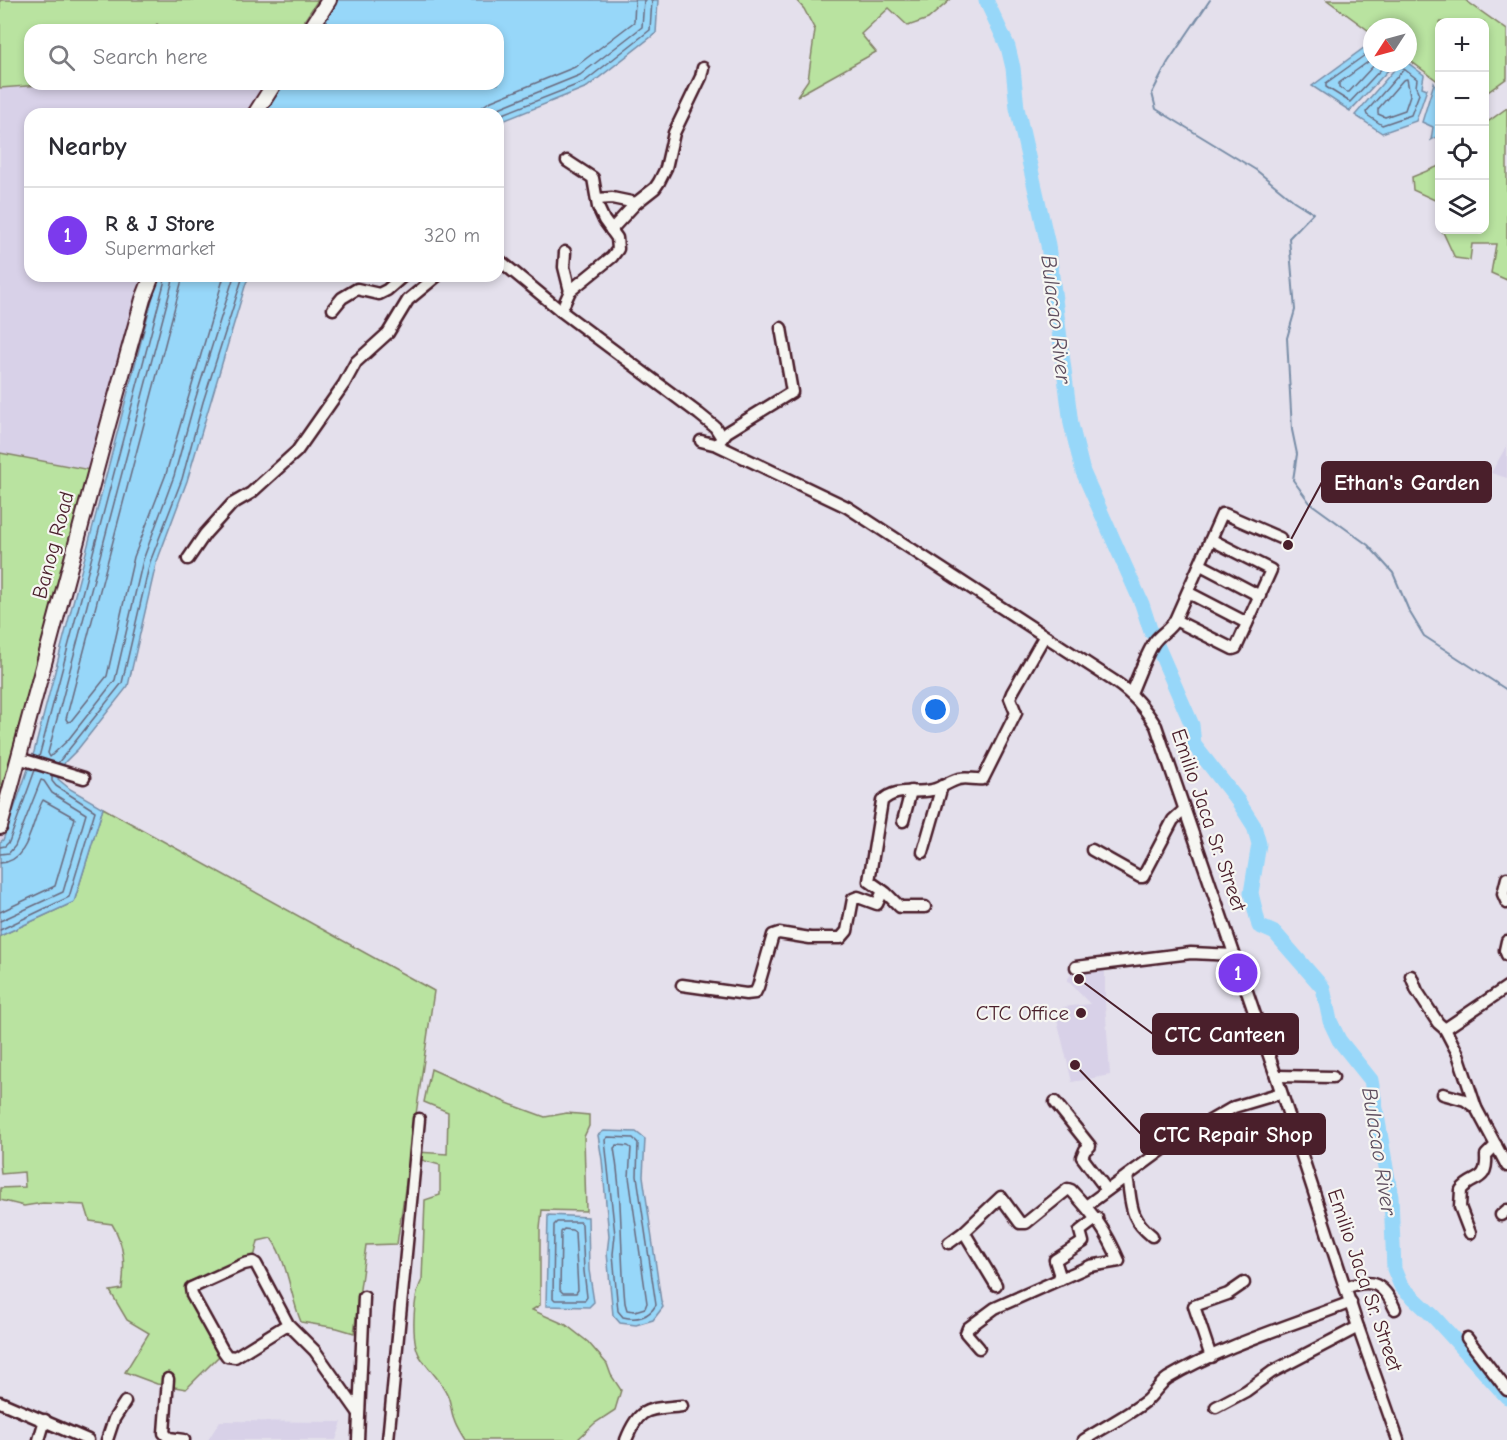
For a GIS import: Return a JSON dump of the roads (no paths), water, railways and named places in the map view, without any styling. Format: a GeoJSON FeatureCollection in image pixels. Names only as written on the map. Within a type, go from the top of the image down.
{"type":"FeatureCollection","features":[{"type":"Feature","properties":{"kind":"street"},"geometry":{"type":"LineString","coordinates":[[314,24],[329,0]]}},
{"type":"Feature","properties":{"kind":"street"},"geometry":{"type":"LineString","coordinates":[[611,230],[636,203],[655,188],[666,168],[674,133],[703,68]]}},
{"type":"Feature","properties":{"kind":"street"},"geometry":{"type":"LineString","coordinates":[[259,108],[270,90]]}},
{"type":"Feature","properties":{"kind":"street"},"geometry":{"type":"LineString","coordinates":[[561,311],[570,291],[612,257],[618,249],[617,238],[601,213],[593,178],[567,161]]}},
{"type":"Feature","properties":{"kind":"street"},"geometry":{"type":"LineString","coordinates":[[597,199],[612,198],[636,203]]}},
{"type":"Feature","properties":{"kind":"street"},"geometry":{"type":"LineString","coordinates":[[565,252],[564,267],[570,291]]}},
{"type":"Feature","properties":{"kind":"street"},"geometry":{"type":"LineString","coordinates":[[504,264],[561,311],[715,427],[720,441]]}},
{"type":"Feature","properties":{"kind":"street","name":"Banog Road"},"geometry":{"type":"LineString","coordinates":[[0,827],[24,760],[130,345],[149,282]]}},
{"type":"Feature","properties":{"kind":"street"},"geometry":{"type":"LineString","coordinates":[[333,309],[342,298],[357,289],[379,294],[397,282]]}},
{"type":"Feature","properties":{"kind":"street"},"geometry":{"type":"LineString","coordinates":[[188,559],[205,534],[232,504],[251,493],[297,451],[344,384],[356,362],[388,333],[408,300],[430,282]]}},
{"type":"Feature","properties":{"kind":"street"},"geometry":{"type":"LineString","coordinates":[[720,441],[727,432],[792,392],[781,328]]}},
{"type":"Feature","properties":{"kind":"street","name":"Emilio Jaca Sr. Street"},"geometry":{"type":"LineString","coordinates":[[701,441],[720,441],[848,507],[1131,693],[1143,706],[1156,726],[1398,1440]]}},
{"type":"Feature","properties":{"kind":"street"},"geometry":{"type":"LineString","coordinates":[[1131,693],[1151,646],[1158,637],[1170,629],[1175,621],[1221,516],[1225,514],[1280,538]]}},
{"type":"Feature","properties":{"kind":"street"},"geometry":{"type":"LineString","coordinates":[[1175,621],[1234,649],[1260,596],[1271,570],[1212,540]]}},
{"type":"Feature","properties":{"kind":"street"},"geometry":{"type":"LineString","coordinates":[[1201,566],[1260,596]]}},
{"type":"Feature","properties":{"kind":"street"},"geometry":{"type":"LineString","coordinates":[[1189,593],[1247,623]]}},
{"type":"Feature","properties":{"kind":"street"},"geometry":{"type":"LineString","coordinates":[[925,907],[900,907],[868,878],[880,806],[885,797],[905,790],[932,790],[958,779],[979,780],[985,775],[1016,713],[1011,698],[1012,693],[1044,637]]}},
{"type":"Feature","properties":{"kind":"street"},"geometry":{"type":"LineString","coordinates":[[24,760],[84,778]]}},
{"type":"Feature","properties":{"kind":"street"},"geometry":{"type":"LineString","coordinates":[[923,852],[942,786]]}},
{"type":"Feature","properties":{"kind":"street"},"geometry":{"type":"LineString","coordinates":[[903,821],[911,791]]}},
{"type":"Feature","properties":{"kind":"street"},"geometry":{"type":"LineString","coordinates":[[1092,850],[1143,877],[1173,820],[1184,810]]}},
{"type":"Feature","properties":{"kind":"street"},"geometry":{"type":"LineString","coordinates":[[1507,878],[1503,894],[1507,903]]}},
{"type":"Feature","properties":{"kind":"street"},"geometry":{"type":"LineString","coordinates":[[682,986],[754,993],[758,987],[773,935],[779,933],[810,938],[841,938],[847,931],[853,899],[858,897],[877,904],[883,891]]}},
{"type":"Feature","properties":{"kind":"street"},"geometry":{"type":"LineString","coordinates":[[1507,941],[1505,950],[1507,955]]}},
{"type":"Feature","properties":{"kind":"street"},"geometry":{"type":"LineString","coordinates":[[1076,967],[1191,953],[1234,955]]}},
{"type":"Feature","properties":{"kind":"street"},"geometry":{"type":"LineString","coordinates":[[1411,976],[1429,1010],[1445,1029],[1458,1054],[1476,1108],[1507,1166]]}},
{"type":"Feature","properties":{"kind":"street"},"geometry":{"type":"LineString","coordinates":[[1445,1029],[1507,987]]}},
{"type":"Feature","properties":{"kind":"street"},"geometry":{"type":"LineString","coordinates":[[1178,1046],[1259,1025]]}},
{"type":"Feature","properties":{"kind":"street"},"geometry":{"type":"LineString","coordinates":[[1276,1076],[1334,1077]]}},
{"type":"Feature","properties":{"kind":"street"},"geometry":{"type":"LineString","coordinates":[[1086,1206],[1173,1142],[1234,1107],[1281,1093]]}},
{"type":"Feature","properties":{"kind":"street"},"geometry":{"type":"LineString","coordinates":[[1443,1094],[1465,1100],[1476,1108]]}},
{"type":"Feature","properties":{"kind":"street"},"geometry":{"type":"LineString","coordinates":[[1055,1102],[1090,1146],[1084,1150],[1082,1157],[1107,1190]]}},
{"type":"Feature","properties":{"kind":"street"},"geometry":{"type":"LineString","coordinates":[[388,1440],[419,1119]]}},
{"type":"Feature","properties":{"kind":"street"},"geometry":{"type":"LineString","coordinates":[[1470,1233],[1460,1207],[1461,1190],[1466,1184],[1481,1176],[1486,1163],[1486,1155],[1496,1145]]}},
{"type":"Feature","properties":{"kind":"street"},"geometry":{"type":"LineString","coordinates":[[1127,1176],[1131,1209],[1145,1231],[1152,1236]]}},
{"type":"Feature","properties":{"kind":"street"},"geometry":{"type":"LineString","coordinates":[[949,1243],[1001,1197],[1020,1223],[1026,1223],[1068,1189],[1097,1218],[1109,1236],[1119,1261],[1090,1266],[995,1308],[968,1328],[966,1333],[979,1348]]}},
{"type":"Feature","properties":{"kind":"street"},"geometry":{"type":"LineString","coordinates":[[1061,1279],[1055,1260],[1083,1242],[1080,1231],[1097,1218]]}},
{"type":"Feature","properties":{"kind":"street"},"geometry":{"type":"LineString","coordinates":[[964,1232],[996,1286]]}},
{"type":"Feature","properties":{"kind":"street"},"geometry":{"type":"LineString","coordinates":[[288,1324],[235,1357],[227,1356],[192,1294],[191,1288],[253,1262],[263,1275],[288,1324],[315,1351],[358,1412]]}},
{"type":"Feature","properties":{"kind":"street"},"geometry":{"type":"LineString","coordinates":[[1346,1287],[1369,1281],[1385,1292],[1395,1309]]}},
{"type":"Feature","properties":{"kind":"street"},"geometry":{"type":"LineString","coordinates":[[1211,1357],[1194,1306],[1228,1294],[1244,1283]]}},
{"type":"Feature","properties":{"kind":"street"},"geometry":{"type":"LineString","coordinates":[[358,1440],[363,1297]]}},
{"type":"Feature","properties":{"kind":"street"},"geometry":{"type":"LineString","coordinates":[[1084,1440],[1147,1400],[1165,1380],[1211,1357],[1351,1302]]}},
{"type":"Feature","properties":{"kind":"street"},"geometry":{"type":"LineString","coordinates":[[1216,1407],[1246,1391],[1290,1362],[1358,1327]]}},
{"type":"Feature","properties":{"kind":"street"},"geometry":{"type":"LineString","coordinates":[[1467,1338],[1507,1390]]}},
{"type":"Feature","properties":{"kind":"street"},"geometry":{"type":"LineString","coordinates":[[168,1379],[164,1433],[169,1438],[184,1440]]}},
{"type":"Feature","properties":{"kind":"street"},"geometry":{"type":"LineString","coordinates":[[0,1402],[88,1440]]}},
{"type":"Feature","properties":{"kind":"street"},"geometry":{"type":"LineString","coordinates":[[107,1440],[114,1419],[125,1402]]}},
{"type":"Feature","properties":{"kind":"street"},"geometry":{"type":"LineString","coordinates":[[626,1440],[634,1420],[639,1415],[649,1410],[682,1406]]}},
{"type":"Feature","properties":{"kind":"street"},"geometry":{"type":"LineString","coordinates":[[39,1440],[45,1420]]}},
{"type":"Feature","properties":{"kind":"water"},"geometry":{"type":"Polygon","coordinates":[[[336,0],[658,0],[656,33],[587,87],[504,121],[504,108],[268,108],[279,90],[504,90],[504,24],[321,24],[336,0]]]}},
{"type":"Feature","properties":{"kind":"water"},"geometry":{"type":"Polygon","coordinates":[[[1363,49],[1363,72],[1387,72],[1350,111],[1312,86],[1363,49]]]}},
{"type":"Feature","properties":{"kind":"water"},"geometry":{"type":"Polygon","coordinates":[[[1417,70],[1424,75],[1422,87],[1427,89],[1416,121],[1382,133],[1355,115],[1392,72],[1417,72],[1417,70]]]}},
{"type":"Feature","properties":{"kind":"water"},"geometry":{"type":"Polygon","coordinates":[[[1434,83],[1435,138],[1431,140],[1433,127],[1422,122],[1434,83]]]}},
{"type":"Feature","properties":{"kind":"water"},"geometry":{"type":"Polygon","coordinates":[[[157,282],[247,282],[187,481],[156,564],[128,686],[65,762],[58,779],[70,789],[103,808],[74,902],[0,936],[0,842],[3,840],[34,752],[157,282]]]}},
{"type":"Feature","properties":{"kind":"water"},"geometry":{"type":"Polygon","coordinates":[[[604,1131],[636,1132],[645,1139],[643,1176],[663,1307],[653,1320],[636,1325],[620,1323],[613,1315],[607,1253],[609,1236],[598,1135],[604,1131]]]}},
{"type":"Feature","properties":{"kind":"water"},"geometry":{"type":"Polygon","coordinates":[[[548,1215],[588,1217],[589,1270],[594,1302],[589,1307],[546,1306],[548,1215]]]}},
{"type":"Feature","properties":{"kind":"waterway","name":"Bulacao River"},"geometry":{"type":"LineString","coordinates":[[986,0],[1008,47],[1013,68],[1017,108],[1048,245],[1071,424],[1083,472],[1142,604],[1151,632]]}},
{"type":"Feature","properties":{"kind":"waterway"},"geometry":{"type":"LineString","coordinates":[[1210,0],[1168,62],[1152,93],[1156,109],[1256,170],[1294,201],[1313,213],[1289,238],[1295,310],[1287,338],[1292,430],[1297,454],[1293,480],[1310,503],[1368,545],[1393,573],[1409,611],[1424,636],[1507,690]]}},
{"type":"Feature","properties":{"kind":"waterway","name":"Bulacao River"},"geometry":{"type":"LineString","coordinates":[[1157,645],[1192,725],[1194,745],[1238,801],[1254,826],[1259,844],[1251,893],[1259,926],[1275,933],[1323,988],[1330,1021],[1339,1040],[1371,1080],[1391,1197],[1394,1269],[1401,1286],[1434,1317],[1507,1397]]}},
{"type":"Feature","properties":{"kind":"place","name":"Ethan's Garden"},"geometry":{"type":"Point","coordinates":[1288,545]}},
{"type":"Feature","properties":{"kind":"place","name":"R & J Store"},"geometry":{"type":"Point","coordinates":[1238,973]}},
{"type":"Feature","properties":{"kind":"place","name":"CTC Canteen"},"geometry":{"type":"Point","coordinates":[1079,979]}},
{"type":"Feature","properties":{"kind":"place","name":"CTC Office"},"geometry":{"type":"Point","coordinates":[1081,1013]}},
{"type":"Feature","properties":{"kind":"place","name":"CTC Repair Shop"},"geometry":{"type":"Point","coordinates":[1075,1065]}}]}
